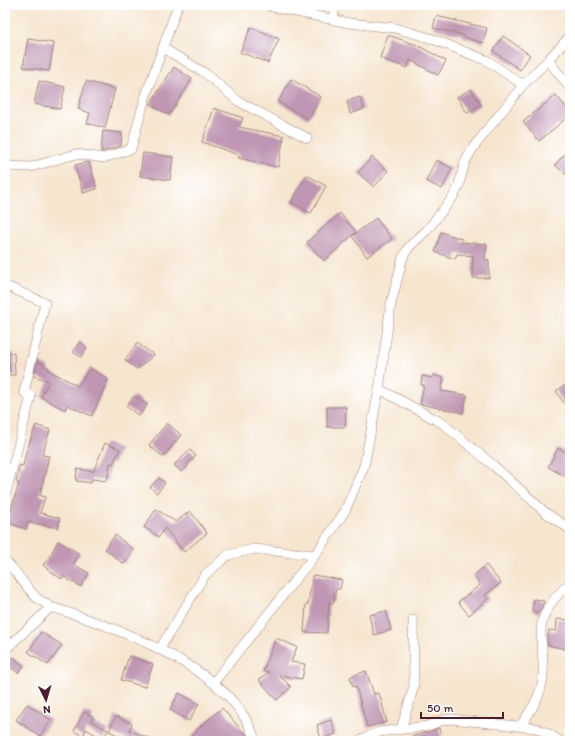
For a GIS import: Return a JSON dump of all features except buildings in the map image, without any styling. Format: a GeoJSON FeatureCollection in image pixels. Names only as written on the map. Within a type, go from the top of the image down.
{"type":"FeatureCollection","features":[{"type":"Feature","properties":{"kind":"street"},"geometry":{"type":"LineString","coordinates":[[5,166],[31,167],[76,154],[104,158],[131,149],[145,98],[178,5]]}},
{"type":"Feature","properties":{"kind":"street"},"geometry":{"type":"LineString","coordinates":[[268,5],[333,20],[395,28],[445,42],[488,61],[523,85]]}},
{"type":"Feature","properties":{"kind":"street"},"geometry":{"type":"LineString","coordinates":[[333,20],[335,5]]}},
{"type":"Feature","properties":{"kind":"street"},"geometry":{"type":"LineString","coordinates":[[213,683],[315,554],[345,511],[364,466],[379,389],[391,304],[403,257],[409,247],[427,230],[453,197],[458,188],[465,162],[473,148],[523,85],[570,36]]}},
{"type":"Feature","properties":{"kind":"street"},"geometry":{"type":"LineString","coordinates":[[163,48],[205,73],[238,101],[306,138]]}},
{"type":"Feature","properties":{"kind":"street"},"geometry":{"type":"LineString","coordinates":[[548,60],[570,88]]}},
{"type":"Feature","properties":{"kind":"street"},"geometry":{"type":"LineString","coordinates":[[5,287],[11,288],[45,303],[24,392],[31,396],[5,496]]}},
{"type":"Feature","properties":{"kind":"street"},"geometry":{"type":"LineString","coordinates":[[379,389],[442,423],[493,465],[546,513],[570,529]]}},
{"type":"Feature","properties":{"kind":"street"},"geometry":{"type":"LineString","coordinates":[[159,650],[205,575],[228,555],[254,549],[315,554]]}},
{"type":"Feature","properties":{"kind":"street"},"geometry":{"type":"LineString","coordinates":[[5,561],[20,575],[37,598],[51,607],[112,627],[185,664],[213,683],[224,691],[235,703],[250,727],[255,741]]}},
{"type":"Feature","properties":{"kind":"street"},"geometry":{"type":"LineString","coordinates":[[520,726],[534,707],[543,677],[542,621],[558,594],[570,582]]}},
{"type":"Feature","properties":{"kind":"street"},"geometry":{"type":"LineString","coordinates":[[5,650],[51,607]]}},
{"type":"Feature","properties":{"kind":"street"},"geometry":{"type":"LineString","coordinates":[[401,729],[414,686],[413,620]]}},
{"type":"Feature","properties":{"kind":"street"},"geometry":{"type":"LineString","coordinates":[[358,741],[379,732],[428,726],[443,720],[451,719],[536,728],[560,741]]}}]}
